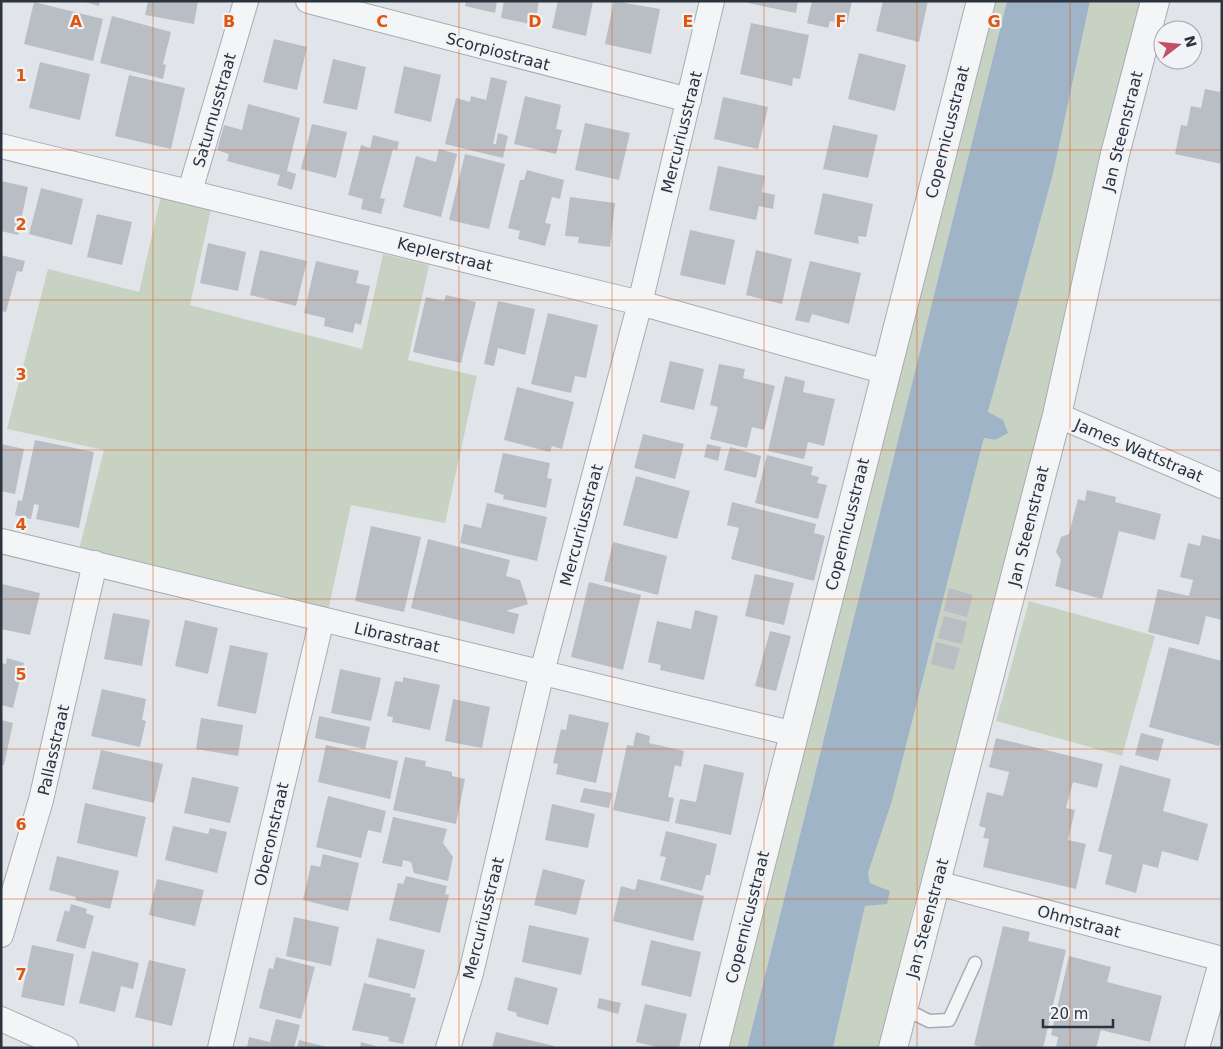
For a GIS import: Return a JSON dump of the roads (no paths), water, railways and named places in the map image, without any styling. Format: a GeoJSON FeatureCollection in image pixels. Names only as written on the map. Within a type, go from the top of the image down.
{"type":"FeatureCollection","features":[{"type":"Feature","properties":{"kind":"street","name":"Saturnusstraat"},"geometry":{"type":"LineString","coordinates":[[190,191],[246,1]]}},
{"type":"Feature","properties":{"kind":"street","name":"Scorpiostraat"},"geometry":{"type":"LineString","coordinates":[[308,1],[688,100]]}},
{"type":"Feature","properties":{"kind":"street","name":"Mercuriusstraat"},"geometry":{"type":"LineString","coordinates":[[448,1048],[471,973],[542,672],[640,303],[712,1]]}},
{"type":"Feature","properties":{"kind":"street","name":"Copernicusstraat"},"geometry":{"type":"LineString","coordinates":[[714,1048],[981,1]]}},
{"type":"Feature","properties":{"kind":"street","name":"Jan Steenstraat"},"geometry":{"type":"LineString","coordinates":[[893,1048],[1057,415],[1114,154],[1155,1]]}},
{"type":"Feature","properties":{"kind":"street","name":"Keplerstraat"},"geometry":{"type":"LineString","coordinates":[[1,146],[640,303],[886,372]]}},
{"type":"Feature","properties":{"kind":"street","name":"James Wattstraat"},"geometry":{"type":"LineString","coordinates":[[1057,415],[1222,486]]}},
{"type":"Feature","properties":{"kind":"street","name":"Librastraat"},"geometry":{"type":"LineString","coordinates":[[1,541],[794,734]]}},
{"type":"Feature","properties":{"kind":"street","name":"Pallasstraat"},"geometry":{"type":"LineString","coordinates":[[1,935],[42,800],[95,563]]}},
{"type":"Feature","properties":{"kind":"street","name":"Oberonstraat"},"geometry":{"type":"LineString","coordinates":[[220,1048],[322,620]]}},
{"type":"Feature","properties":{"kind":"street","name":"Ohmstraat"},"geometry":{"type":"LineString","coordinates":[[936,883],[1222,959]]}},
{"type":"Feature","properties":{"kind":"street"},"geometry":{"type":"LineString","coordinates":[[1197,1048],[1222,959]]}},
{"type":"Feature","properties":{"kind":"street"},"geometry":{"type":"LineString","coordinates":[[1,1019],[66,1048]]}},
{"type":"Feature","properties":{"kind":"lane"},"geometry":{"type":"LineString","coordinates":[[903,1008],[929,1021],[949,1020],[975,963]]}},
{"type":"Feature","properties":{"kind":"water"},"geometry":{"type":"Polygon","coordinates":[[[1007,1],[1090,1],[1053,174],[988,412],[1003,420],[1008,433],[995,440],[984,438],[892,801],[868,873],[870,883],[890,891],[887,904],[865,906],[833,1048],[747,1048],[1007,1]]]}}]}
